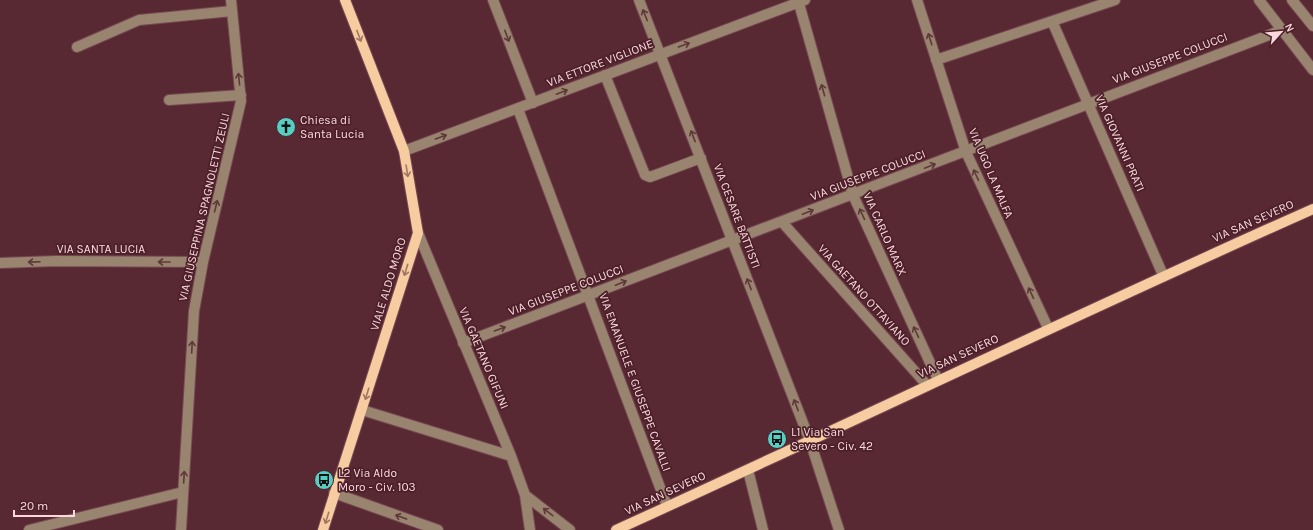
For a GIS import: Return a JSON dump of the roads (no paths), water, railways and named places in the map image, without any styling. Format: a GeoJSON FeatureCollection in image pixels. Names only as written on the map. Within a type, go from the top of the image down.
{"type":"FeatureCollection","features":[{"type":"Feature","properties":{"kind":"main road","name":"VIALE ALDO MORO"},"geometry":{"type":"LineString","coordinates":[[323,530],[418,233],[404,151],[345,0]]}},
{"type":"Feature","properties":{"kind":"main road","name":"VIA SAN SEVERO"},"geometry":{"type":"LineString","coordinates":[[616,530],[748,470],[1163,275],[1313,209]]}},
{"type":"Feature","properties":{"kind":"street","name":"VIA GIUSEPPINA SPAGNOLETTI ZEULI"},"geometry":{"type":"LineString","coordinates":[[181,530],[194,311],[202,262],[241,101],[231,0]]}},
{"type":"Feature","properties":{"kind":"street"},"geometry":{"type":"LineString","coordinates":[[493,0],[533,103]]}},
{"type":"Feature","properties":{"kind":"street","name":"VIA CESARE BATTISTI"},"geometry":{"type":"LineString","coordinates":[[639,0],[810,441],[839,530]]}},
{"type":"Feature","properties":{"kind":"street","name":"VIA UGO LA MALFA"},"geometry":{"type":"LineString","coordinates":[[917,0],[966,152],[1048,328]]}},
{"type":"Feature","properties":{"kind":"street"},"geometry":{"type":"LineString","coordinates":[[936,60],[1115,0]]}},
{"type":"Feature","properties":{"kind":"street"},"geometry":{"type":"LineString","coordinates":[[1259,0],[1313,70]]}},
{"type":"Feature","properties":{"kind":"street"},"geometry":{"type":"LineString","coordinates":[[1292,0],[1308,13],[1313,26]]}},
{"type":"Feature","properties":{"kind":"street","name":"VIA ETTORE VIGLIONE"},"geometry":{"type":"LineString","coordinates":[[404,151],[800,1]]}},
{"type":"Feature","properties":{"kind":"street","name":"VIA CARLO MARX"},"geometry":{"type":"LineString","coordinates":[[800,1],[853,195],[938,380]]}},
{"type":"Feature","properties":{"kind":"street"},"geometry":{"type":"LineString","coordinates":[[77,47],[139,20],[232,10]]}},
{"type":"Feature","properties":{"kind":"street","name":"VIA GIOVANNI PRATI"},"geometry":{"type":"LineString","coordinates":[[1052,21],[1163,275]]}},
{"type":"Feature","properties":{"kind":"street","name":"VIA GIUSEPPE COLUCCI"},"geometry":{"type":"LineString","coordinates":[[463,342],[589,296],[966,152],[1088,103],[1282,30]]}},
{"type":"Feature","properties":{"kind":"street"},"geometry":{"type":"LineString","coordinates":[[605,75],[645,174],[650,177],[701,158]]}},
{"type":"Feature","properties":{"kind":"street","name":"VIA GIUSEPPINA SPAGNOLETTI ZEULI"},"geometry":{"type":"LineString","coordinates":[[169,100],[240,95]]}},
{"type":"Feature","properties":{"kind":"street","name":"VIA EMANUELE E GIUSEPPE CAVALLI"},"geometry":{"type":"LineString","coordinates":[[518,109],[667,506]]}},
{"type":"Feature","properties":{"kind":"street","name":"VIA GAETANO OTTAVIANO"},"geometry":{"type":"LineString","coordinates":[[782,222],[927,385]]}},
{"type":"Feature","properties":{"kind":"street","name":"VIA GAETANO GIFUNI"},"geometry":{"type":"LineString","coordinates":[[418,233],[512,456],[525,495],[530,530]]}},
{"type":"Feature","properties":{"kind":"street","name":"VIA SANTA LUCIA"},"geometry":{"type":"LineString","coordinates":[[0,263],[56,261],[202,262]]}},
{"type":"Feature","properties":{"kind":"street"},"geometry":{"type":"LineString","coordinates":[[362,410],[512,456]]}},
{"type":"Feature","properties":{"kind":"street"},"geometry":{"type":"LineString","coordinates":[[748,470],[763,530]]}},
{"type":"Feature","properties":{"kind":"street"},"geometry":{"type":"LineString","coordinates":[[30,530],[183,492]]}},
{"type":"Feature","properties":{"kind":"street"},"geometry":{"type":"LineString","coordinates":[[334,493],[438,530]]}},
{"type":"Feature","properties":{"kind":"street"},"geometry":{"type":"LineString","coordinates":[[525,495],[570,530]]}},
{"type":"Feature","properties":{"kind":"place","name":"Chiesa di Santa Lucia"},"geometry":{"type":"Point","coordinates":[286,127]}},
{"type":"Feature","properties":{"kind":"place","name":"L1 Via San Severo - Civ. 42"},"geometry":{"type":"Point","coordinates":[777,439]}},
{"type":"Feature","properties":{"kind":"place","name":"L2 Via Aldo Moro - Civ. 103"},"geometry":{"type":"Point","coordinates":[324,480]}}]}
